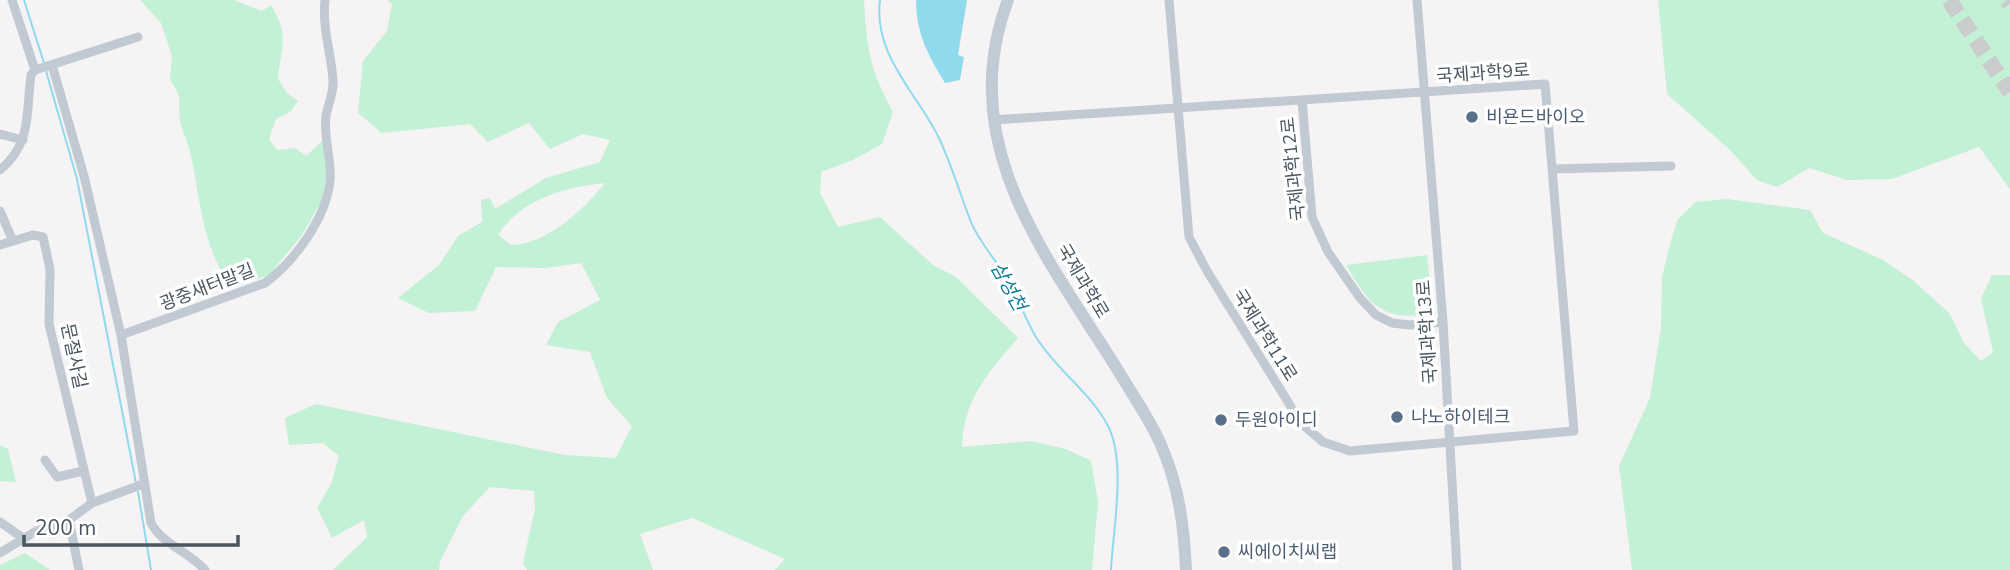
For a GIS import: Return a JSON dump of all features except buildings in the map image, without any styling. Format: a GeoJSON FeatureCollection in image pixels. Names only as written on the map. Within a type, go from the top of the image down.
{"type":"FeatureCollection","features":[{"type":"Feature","properties":{"kind":"street"},"geometry":{"type":"LineString","coordinates":[[12,0],[37,70]]}},
{"type":"Feature","properties":{"kind":"street","name":"광중새터말길"},"geometry":{"type":"LineString","coordinates":[[121,335],[265,283],[286,264],[315,223],[326,200],[330,179],[326,116],[333,81],[324,33],[325,0]]}},
{"type":"Feature","properties":{"kind":"street","name":"국제과학로"},"geometry":{"type":"LineString","coordinates":[[1008,0],[995,51],[993,120],[998,152],[1020,211],[1161,446],[1182,509],[1186,570]]}},
{"type":"Feature","properties":{"kind":"street","name":"국제과학11로"},"geometry":{"type":"LineString","coordinates":[[1169,0],[1189,237],[1301,423],[1323,442],[1350,451],[1451,444]]}},
{"type":"Feature","properties":{"kind":"street","name":"국제과학13로"},"geometry":{"type":"LineString","coordinates":[[1417,0],[1443,322],[1457,570]]}},
{"type":"Feature","properties":{"kind":"street"},"geometry":{"type":"LineString","coordinates":[[0,170],[12,160],[23,140],[29,119],[31,75],[37,70],[138,37]]}},
{"type":"Feature","properties":{"kind":"street"},"geometry":{"type":"LineString","coordinates":[[50,66],[85,176],[121,335],[143,484],[157,534],[190,556],[205,570]]}},
{"type":"Feature","properties":{"kind":"street","name":"국제과학9로"},"geometry":{"type":"LineString","coordinates":[[993,120],[1545,85],[1574,431],[1451,444]]}},
{"type":"Feature","properties":{"kind":"street","name":"국제과학12로"},"geometry":{"type":"LineString","coordinates":[[1301,100],[1312,217],[1328,252],[1360,298],[1376,315],[1392,323],[1409,325],[1443,322]]}},
{"type":"Feature","properties":{"kind":"street"},"geometry":{"type":"LineString","coordinates":[[0,134],[23,140]]}},
{"type":"Feature","properties":{"kind":"street"},"geometry":{"type":"LineString","coordinates":[[1552,169],[1671,166]]}},
{"type":"Feature","properties":{"kind":"street"},"geometry":{"type":"LineString","coordinates":[[0,211],[12,239]]}},
{"type":"Feature","properties":{"kind":"street","name":"문절사길"},"geometry":{"type":"LineString","coordinates":[[0,245],[12,239],[33,235],[43,237],[50,269],[49,324],[93,503]]}},
{"type":"Feature","properties":{"kind":"street"},"geometry":{"type":"LineString","coordinates":[[45,460],[57,477],[83,471]]}},
{"type":"Feature","properties":{"kind":"street"},"geometry":{"type":"LineString","coordinates":[[79,570],[69,520],[93,503],[143,484]]}},
{"type":"Feature","properties":{"kind":"street"},"geometry":{"type":"LineString","coordinates":[[0,522],[23,538]]}},
{"type":"Feature","properties":{"kind":"street"},"geometry":{"type":"LineString","coordinates":[[0,553],[37,530],[70,526]]}},
{"type":"Feature","properties":{"kind":"green space"},"geometry":{"type":"Polygon","coordinates":[[[140,0],[234,0],[262,11],[271,5],[277,16],[283,41],[278,79],[287,93],[298,101],[290,112],[276,119],[269,139],[277,150],[295,148],[306,156],[323,140],[326,177],[321,202],[302,235],[269,275],[234,288],[215,259],[204,225],[190,152],[180,120],[178,95],[170,80],[172,56],[161,23],[140,0]]]}},
{"type":"Feature","properties":{"kind":"green space"},"geometry":{"type":"Polygon","coordinates":[[[387,0],[864,0],[871,58],[893,112],[882,144],[853,160],[821,172],[820,193],[838,227],[880,217],[933,265],[956,277],[1018,338],[987,375],[972,401],[963,430],[962,447],[1031,441],[1066,449],[1091,461],[1098,502],[1092,570],[775,570],[785,559],[692,518],[640,534],[653,570],[527,570],[523,563],[535,508],[534,491],[490,487],[463,516],[440,562],[439,570],[333,570],[367,537],[364,520],[332,538],[317,508],[331,484],[339,456],[323,443],[289,445],[285,418],[316,404],[565,455],[616,458],[632,426],[607,398],[590,352],[546,345],[558,322],[600,300],[581,263],[546,268],[496,267],[475,311],[429,313],[398,298],[439,265],[458,236],[482,222],[481,200],[490,198],[495,209],[546,178],[600,162],[610,140],[583,134],[550,149],[529,123],[488,142],[470,124],[382,133],[358,113],[363,61],[387,31],[392,4],[387,0]],[[605,183],[545,197],[519,212],[498,235],[511,245],[538,239],[564,224],[605,183]]]}},
{"type":"Feature","properties":{"kind":"green space"},"geometry":{"type":"Polygon","coordinates":[[[1658,0],[2010,0],[2010,189],[1979,147],[1892,179],[1847,180],[1809,168],[1777,187],[1757,180],[1730,150],[1667,94],[1658,0]]]}},
{"type":"Feature","properties":{"kind":"green space"},"geometry":{"type":"Polygon","coordinates":[[[1727,199],[1810,210],[1823,233],[1883,260],[1914,281],[1950,314],[1964,343],[1981,361],[1993,352],[1981,298],[1992,275],[2010,275],[2010,570],[1632,570],[1619,466],[1650,398],[1661,327],[1662,277],[1671,240],[1678,219],[1696,202],[1727,199]]]}},
{"type":"Feature","properties":{"kind":"green space"},"geometry":{"type":"Polygon","coordinates":[[[1427,255],[1432,302],[1423,315],[1408,316],[1384,311],[1368,298],[1346,265],[1427,255]]]}},
{"type":"Feature","properties":{"kind":"green space"},"geometry":{"type":"Polygon","coordinates":[[[0,445],[8,449],[16,482],[0,481],[0,445]]]}},
{"type":"Feature","properties":{"kind":"green space"},"geometry":{"type":"Polygon","coordinates":[[[25,553],[50,570],[0,570],[0,565],[25,553]]]}},
{"type":"Feature","properties":{"kind":"water"},"geometry":{"type":"Polygon","coordinates":[[[916,0],[967,0],[958,55],[964,57],[960,80],[945,83],[933,63],[918,23],[916,0]]]}},
{"type":"Feature","properties":{"kind":"waterway"},"geometry":{"type":"LineString","coordinates":[[24,0],[44,63]]}},
{"type":"Feature","properties":{"kind":"waterway","name":"삼성천"},"geometry":{"type":"LineString","coordinates":[[880,0],[883,38],[890,56],[939,138],[975,230],[1011,285],[1029,325],[1044,349],[1093,404],[1109,428],[1114,443],[1118,478],[1111,570]]}},
{"type":"Feature","properties":{"kind":"waterway"},"geometry":{"type":"LineString","coordinates":[[46,71],[77,179],[136,483]]}},
{"type":"Feature","properties":{"kind":"waterway"},"geometry":{"type":"LineString","coordinates":[[138,492],[151,570]]}},
{"type":"Feature","properties":{"kind":"tunnel"},"geometry":{"type":"LineString","coordinates":[[1949,0],[2010,92]]}},
{"type":"Feature","properties":{"kind":"tunnel"},"geometry":{"type":"LineString","coordinates":[[2007,0],[2010,4]]}},
{"type":"Feature","properties":{"kind":"place","name":"비욘드바이오"},"geometry":{"type":"Point","coordinates":[1472,117]}},
{"type":"Feature","properties":{"kind":"place","name":"나노하이테크"},"geometry":{"type":"Point","coordinates":[1397,417]}},
{"type":"Feature","properties":{"kind":"place","name":"두원아이디"},"geometry":{"type":"Point","coordinates":[1221,420]}},
{"type":"Feature","properties":{"kind":"place","name":"씨에이치씨랩"},"geometry":{"type":"Point","coordinates":[1224,552]}}]}
